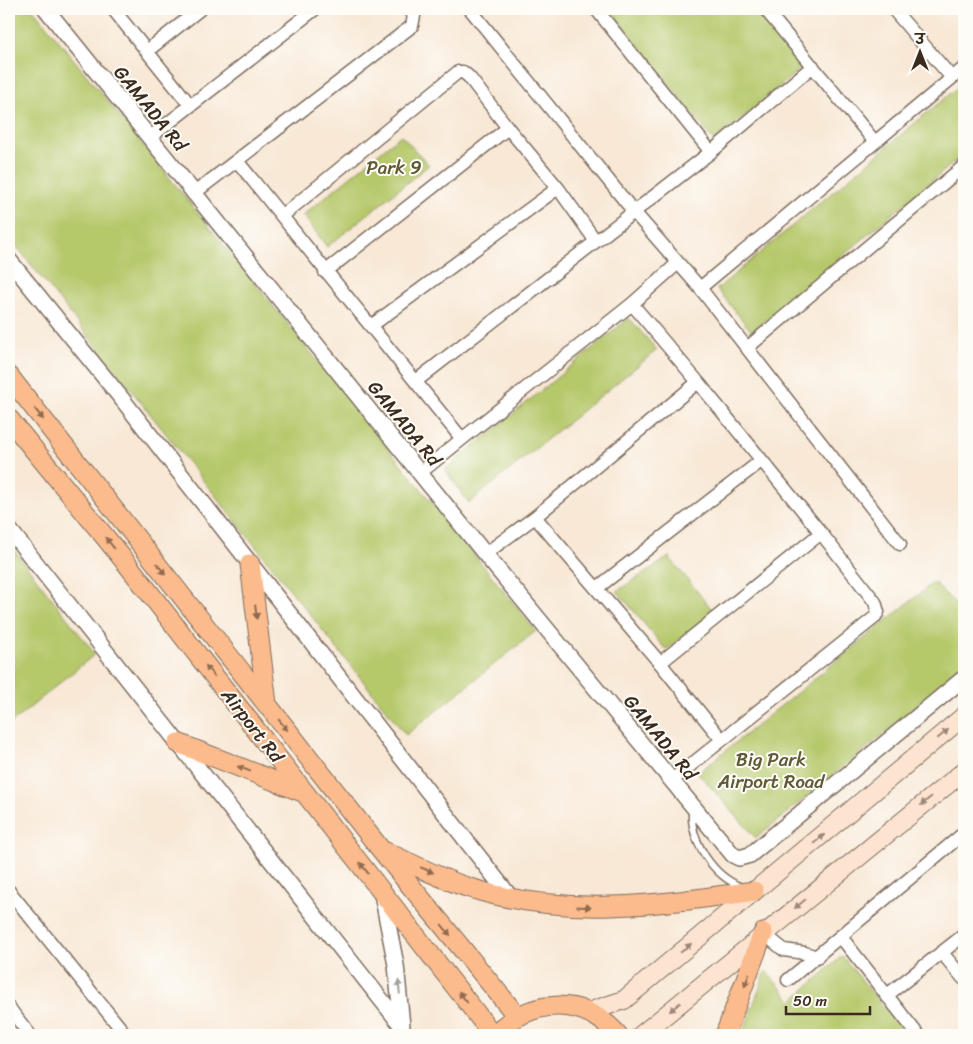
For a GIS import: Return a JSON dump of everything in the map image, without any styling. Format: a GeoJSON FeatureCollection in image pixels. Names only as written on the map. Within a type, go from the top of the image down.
{"type":"FeatureCollection","features":[{"type":"Feature","properties":{"kind":"main road"},"geometry":{"type":"LineString","coordinates":[[9,376],[382,851],[517,1016]]}},
{"type":"Feature","properties":{"kind":"main road","name":"Airport Rd"},"geometry":{"type":"LineString","coordinates":[[9,418],[127,564],[493,1035]]}},
{"type":"Feature","properties":{"kind":"main road"},"geometry":{"type":"LineString","coordinates":[[250,564],[267,704]]}},
{"type":"Feature","properties":{"kind":"main road"},"geometry":{"type":"LineString","coordinates":[[588,1012],[624,1000],[964,716]]}},
{"type":"Feature","properties":{"kind":"main road"},"geometry":{"type":"LineString","coordinates":[[178,743],[306,794]]}},
{"type":"Feature","properties":{"kind":"main road"},"geometry":{"type":"LineString","coordinates":[[641,1035],[763,933],[964,771]]}},
{"type":"Feature","properties":{"kind":"main road"},"geometry":{"type":"LineString","coordinates":[[382,851],[469,888],[534,904],[598,908],[680,902],[754,892]]}},
{"type":"Feature","properties":{"kind":"main road"},"geometry":{"type":"LineString","coordinates":[[725,1035],[763,933]]}},
{"type":"Feature","properties":{"kind":"main road"},"geometry":{"type":"LineString","coordinates":[[493,1035],[507,1022],[526,1011],[546,1006],[568,1006],[588,1012],[608,1024],[618,1035]]}},
{"type":"Feature","properties":{"kind":"street","name":"GAMADA Rd"},"geometry":{"type":"LineString","coordinates":[[46,9],[193,194],[485,554],[733,855],[739,858],[750,855],[964,678]]}},
{"type":"Feature","properties":{"kind":"street"},"geometry":{"type":"LineString","coordinates":[[113,9],[190,105]]}},
{"type":"Feature","properties":{"kind":"street"},"geometry":{"type":"LineString","coordinates":[[147,51],[200,9]]}},
{"type":"Feature","properties":{"kind":"street"},"geometry":{"type":"LineString","coordinates":[[149,138],[315,9]]}},
{"type":"Feature","properties":{"kind":"street"},"geometry":{"type":"LineString","coordinates":[[193,194],[238,162],[412,26],[414,16],[410,9]]}},
{"type":"Feature","properties":{"kind":"street"},"geometry":{"type":"LineString","coordinates":[[470,9],[634,212],[700,288],[900,544]]}},
{"type":"Feature","properties":{"kind":"street"},"geometry":{"type":"LineString","coordinates":[[765,9],[875,142]]}},
{"type":"Feature","properties":{"kind":"street"},"geometry":{"type":"LineString","coordinates":[[893,9],[952,78]]}},
{"type":"Feature","properties":{"kind":"street"},"geometry":{"type":"LineString","coordinates":[[599,10],[711,152]]}},
{"type":"Feature","properties":{"kind":"street"},"geometry":{"type":"LineString","coordinates":[[416,381],[595,240],[711,152],[812,66]]}},
{"type":"Feature","properties":{"kind":"street"},"geometry":{"type":"LineString","coordinates":[[700,288],[964,68]]}},
{"type":"Feature","properties":{"kind":"street"},"geometry":{"type":"LineString","coordinates":[[282,216],[458,72],[463,72],[558,188],[595,240]]}},
{"type":"Feature","properties":{"kind":"street"},"geometry":{"type":"LineString","coordinates":[[325,272],[508,128]]}},
{"type":"Feature","properties":{"kind":"street"},"geometry":{"type":"LineString","coordinates":[[238,162],[325,272],[462,439]]}},
{"type":"Feature","properties":{"kind":"street"},"geometry":{"type":"LineString","coordinates":[[747,348],[964,166]]}},
{"type":"Feature","properties":{"kind":"street"},"geometry":{"type":"LineString","coordinates":[[371,326],[558,188]]}},
{"type":"Feature","properties":{"kind":"street"},"geometry":{"type":"LineString","coordinates":[[9,260],[122,399],[511,898]]}},
{"type":"Feature","properties":{"kind":"street"},"geometry":{"type":"LineString","coordinates":[[420,473],[632,304],[678,263]]}},
{"type":"Feature","properties":{"kind":"street"},"geometry":{"type":"LineString","coordinates":[[632,304],[821,533],[874,602],[878,612],[874,618],[671,781]]}},
{"type":"Feature","properties":{"kind":"street"},"geometry":{"type":"LineString","coordinates":[[485,554],[535,517],[698,382]]}},
{"type":"Feature","properties":{"kind":"street"},"geometry":{"type":"LineString","coordinates":[[597,588],[761,462]]}},
{"type":"Feature","properties":{"kind":"street"},"geometry":{"type":"LineString","coordinates":[[535,517],[660,663],[722,740]]}},
{"type":"Feature","properties":{"kind":"street"},"geometry":{"type":"LineString","coordinates":[[9,529],[402,1030]]}},
{"type":"Feature","properties":{"kind":"street"},"geometry":{"type":"LineString","coordinates":[[660,663],[821,533]]}},
{"type":"Feature","properties":{"kind":"street"},"geometry":{"type":"LineString","coordinates":[[788,980],[964,833]]}},
{"type":"Feature","properties":{"kind":"street"},"geometry":{"type":"LineString","coordinates":[[381,890],[396,965],[402,1030]]}},
{"type":"Feature","properties":{"kind":"street"},"geometry":{"type":"LineString","coordinates":[[9,891],[126,1035]]}},
{"type":"Feature","properties":{"kind":"street"},"geometry":{"type":"LineString","coordinates":[[763,933],[784,950],[817,957]]}},
{"type":"Feature","properties":{"kind":"street"},"geometry":{"type":"LineString","coordinates":[[886,996],[964,935]]}},
{"type":"Feature","properties":{"kind":"street"},"geometry":{"type":"LineString","coordinates":[[841,937],[918,1035]]}},
{"type":"Feature","properties":{"kind":"street"},"geometry":{"type":"LineString","coordinates":[[942,953],[964,979]]}},
{"type":"Feature","properties":{"kind":"street"},"geometry":{"type":"LineString","coordinates":[[9,1008],[30,1035]]}},
{"type":"Feature","properties":{"kind":"lane"},"geometry":{"type":"LineString","coordinates":[[693,807],[691,825],[698,845],[720,873],[739,886],[754,892]]}},
{"type":"Feature","properties":{"kind":"green space"},"geometry":{"type":"Polygon","coordinates":[[[9,9],[33,9],[536,631],[406,735],[9,237],[9,9]]]}},
{"type":"Feature","properties":{"kind":"green space"},"geometry":{"type":"Polygon","coordinates":[[[614,9],[753,9],[803,67],[714,141],[611,11],[614,9]]]}},
{"type":"Feature","properties":{"kind":"green space"},"geometry":{"type":"Polygon","coordinates":[[[964,82],[964,154],[752,332],[717,289],[964,82]]]}},
{"type":"Feature","properties":{"kind":"green space","name":"Park 9"},"geometry":{"type":"Polygon","coordinates":[[[401,135],[429,165],[327,247],[303,215],[401,135]]]}},
{"type":"Feature","properties":{"kind":"green space"},"geometry":{"type":"Polygon","coordinates":[[[629,318],[657,350],[469,503],[445,470],[629,318]]]}},
{"type":"Feature","properties":{"kind":"green space"},"geometry":{"type":"Polygon","coordinates":[[[9,543],[95,654],[9,725],[9,543]]]}},
{"type":"Feature","properties":{"kind":"green space"},"geometry":{"type":"Polygon","coordinates":[[[669,557],[714,612],[666,650],[617,591],[669,557]]]}},
{"type":"Feature","properties":{"kind":"green space","name":"Big Park Airport Road"},"geometry":{"type":"Polygon","coordinates":[[[934,582],[964,613],[964,669],[756,838],[698,773],[934,582]]]}},
{"type":"Feature","properties":{"kind":"green space"},"geometry":{"type":"Polygon","coordinates":[[[842,956],[907,1035],[742,1035],[766,971],[792,1001],[842,956]]]}}]}
